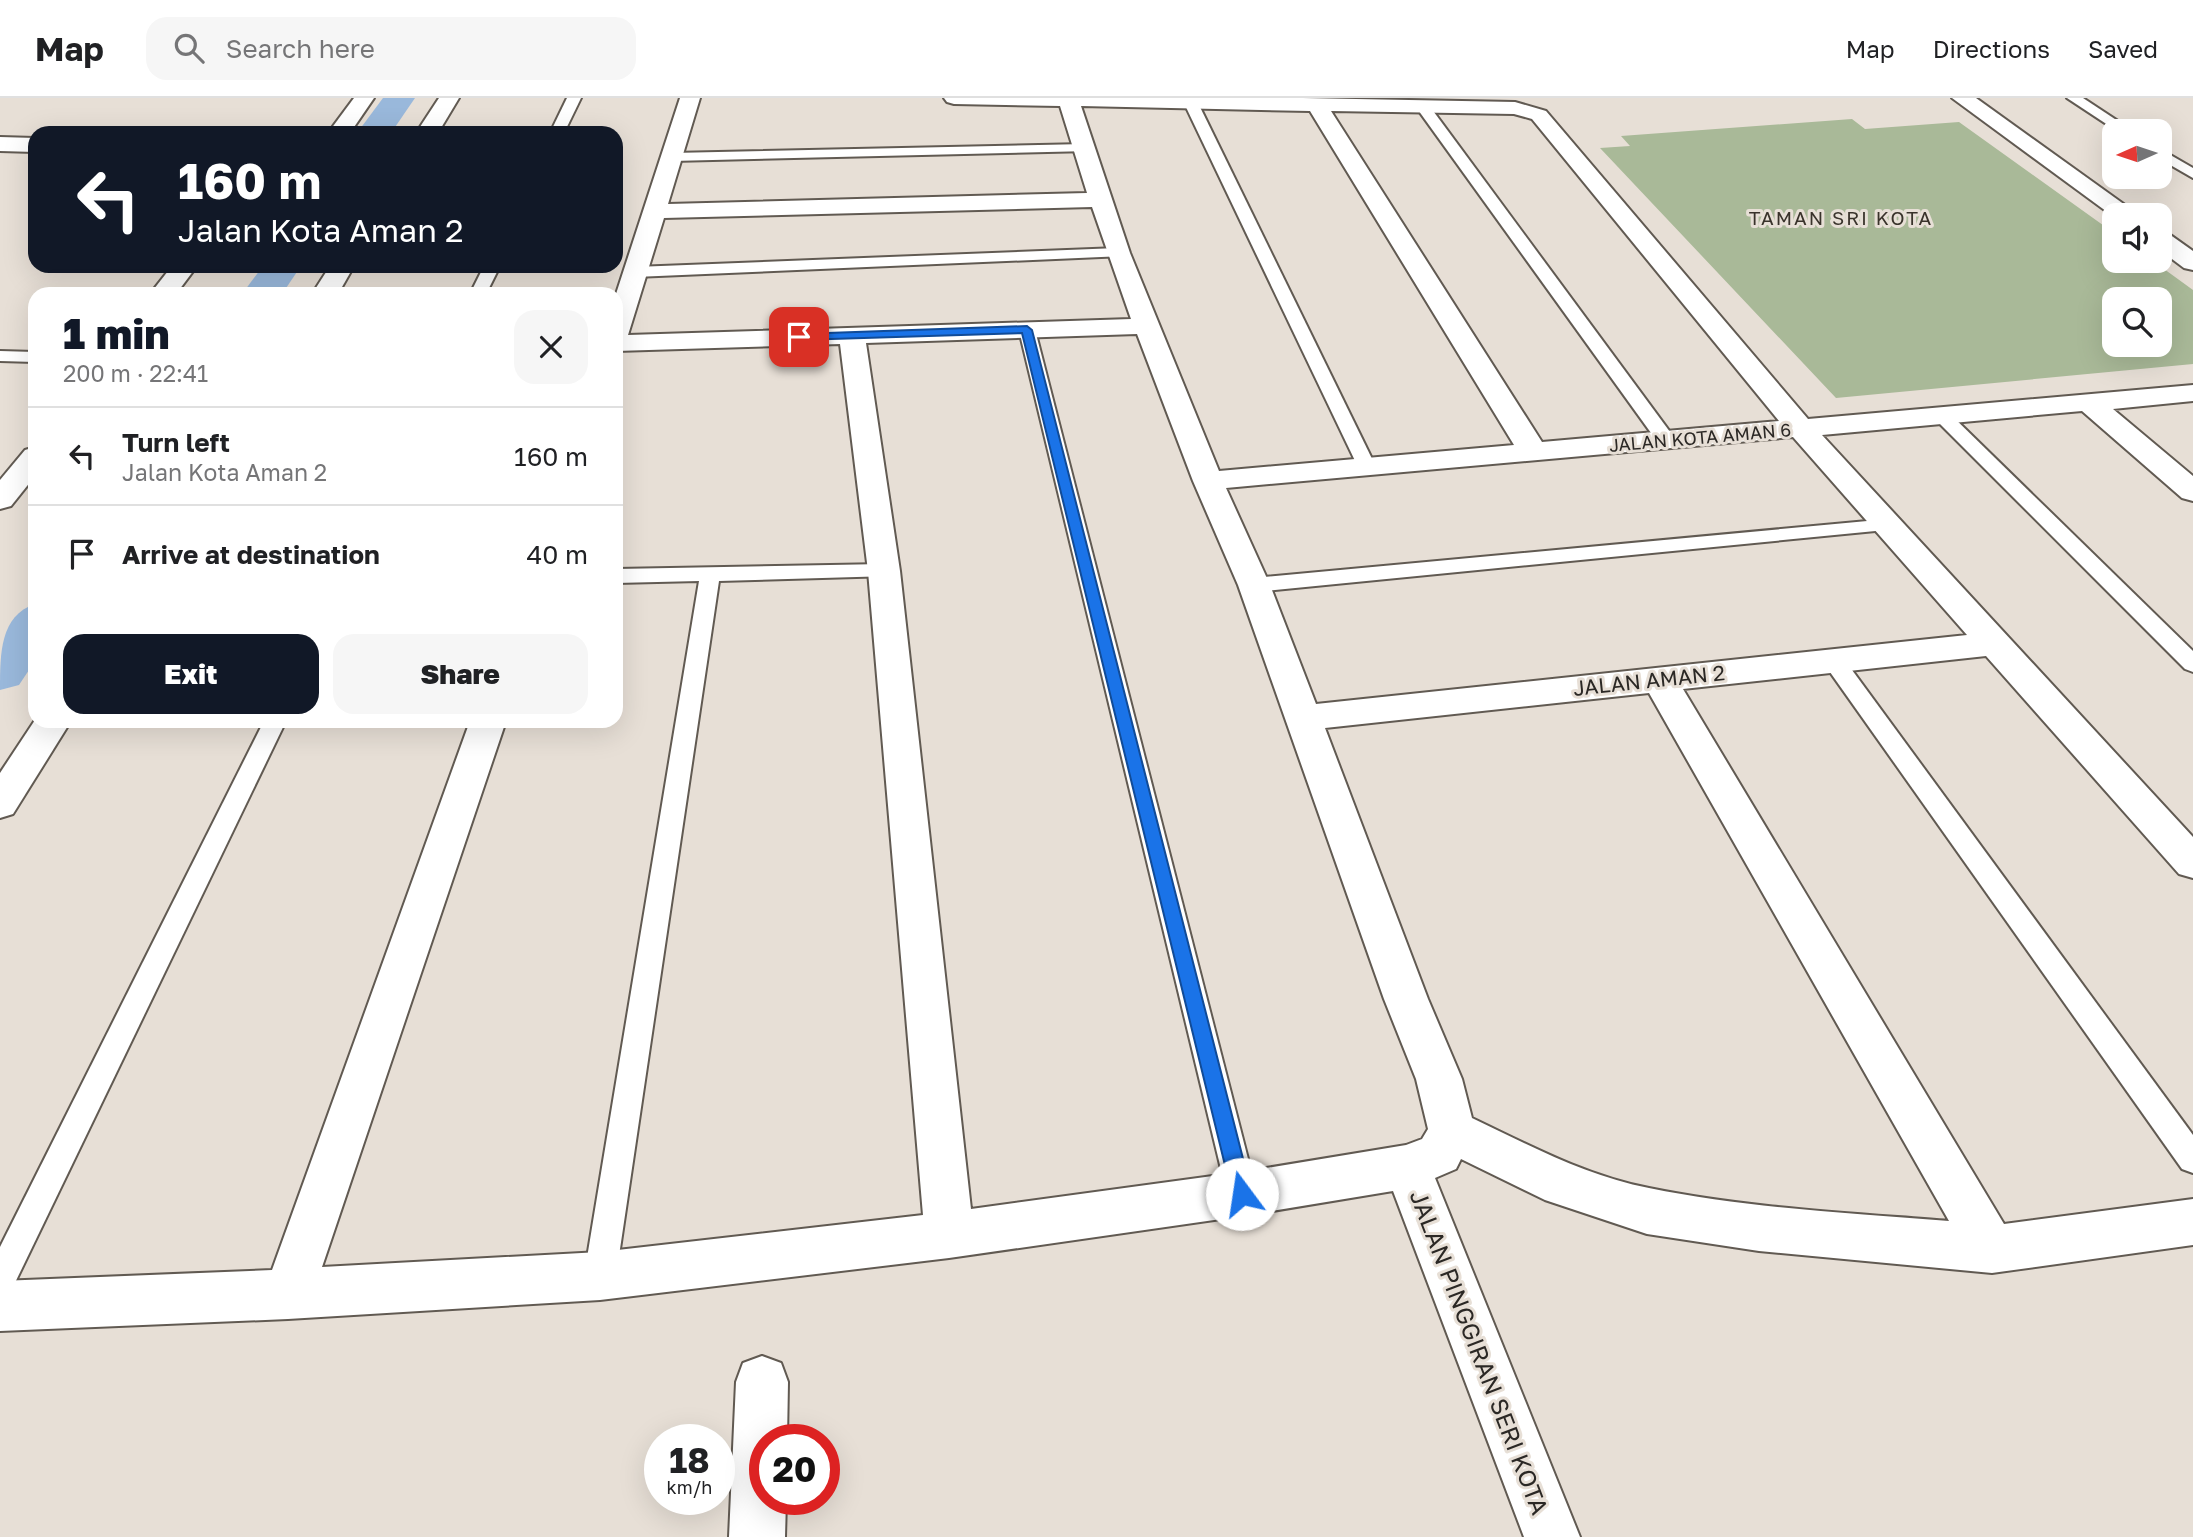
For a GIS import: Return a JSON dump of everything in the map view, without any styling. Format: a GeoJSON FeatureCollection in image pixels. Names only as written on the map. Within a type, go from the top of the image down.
{"type":"FeatureCollection","features":[{"type":"Feature","properties":{"kind":"street"},"geometry":{"type":"LineString","coordinates":[[344,126],[365,98]]}},
{"type":"Feature","properties":{"kind":"street"},"geometry":{"type":"LineString","coordinates":[[431,126],[449,98]]}},
{"type":"Feature","properties":{"kind":"street"},"geometry":{"type":"LineString","coordinates":[[623,311],[690,98]]}},
{"type":"Feature","properties":{"kind":"street"},"geometry":{"type":"LineString","coordinates":[[954,98],[1530,110],[1539,116],[1800,428],[2193,863]]}},
{"type":"Feature","properties":{"kind":"street"},"geometry":{"type":"LineString","coordinates":[[1962,98],[2110,203]]}},
{"type":"Feature","properties":{"kind":"street"},"geometry":{"type":"LineString","coordinates":[[0,1306],[288,1294],[600,1276],[949,1235],[1242,1194],[1408,1167],[1439,1154],[1452,1131],[1439,1079],[1406,999],[1254,585],[1208,481],[1118,253],[1069,99]]}},
{"type":"Feature","properties":{"kind":"street"},"geometry":{"type":"LineString","coordinates":[[1317,105],[1533,452]]}},
{"type":"Feature","properties":{"kind":"street"},"geometry":{"type":"LineString","coordinates":[[0,144],[28,145]]}},
{"type":"Feature","properties":{"kind":"street"},"geometry":{"type":"LineString","coordinates":[[654,211],[1101,200]]}},
{"type":"Feature","properties":{"kind":"street"},"geometry":{"type":"LineString","coordinates":[[2172,248],[2193,263]]}},
{"type":"Feature","properties":{"kind":"street"},"geometry":{"type":"LineString","coordinates":[[168,287],[180,273]]}},
{"type":"Feature","properties":{"kind":"street"},"geometry":{"type":"LineString","coordinates":[[623,343],[1149,326]]}},
{"type":"Feature","properties":{"kind":"street"},"geometry":{"type":"LineString","coordinates":[[852,335],[884,571],[949,1235]]}},
{"type":"Feature","properties":{"kind":"street","name":"JALAN KOTA AMAN 6"},"geometry":{"type":"LineString","coordinates":[[1208,481],[2193,393]]}},
{"type":"Feature","properties":{"kind":"street"},"geometry":{"type":"LineString","coordinates":[[2088,402],[2193,492]]}},
{"type":"Feature","properties":{"kind":"street"},"geometry":{"type":"LineString","coordinates":[[0,500],[28,465]]}},
{"type":"Feature","properties":{"kind":"street","name":"JALAN AMAN 2"},"geometry":{"type":"LineString","coordinates":[[1303,718],[1996,643]]}},
{"type":"Feature","properties":{"kind":"street"},"geometry":{"type":"LineString","coordinates":[[1659,678],[1992,1249]]}},
{"type":"Feature","properties":{"kind":"street"},"geometry":{"type":"LineString","coordinates":[[0,804],[49,728]]}},
{"type":"Feature","properties":{"kind":"street"},"geometry":{"type":"LineString","coordinates":[[288,1294],[486,728]]}},
{"type":"Feature","properties":{"kind":"street"},"geometry":{"type":"LineString","coordinates":[[1452,1131],[1562,1184],[1647,1211],[1759,1228],[1992,1249],[2193,1222]]}},
{"type":"Feature","properties":{"kind":"street","name":"JALAN PINGGIRAN SERI KOTA"},"geometry":{"type":"LineString","coordinates":[[1408,1167],[1552,1537]]}},
{"type":"Feature","properties":{"kind":"street"},"geometry":{"type":"LineString","coordinates":[[757,1537],[762,1382]]}},
{"type":"Feature","properties":{"kind":"lane"},"geometry":{"type":"LineString","coordinates":[[560,126],[574,98]]}},
{"type":"Feature","properties":{"kind":"lane"},"geometry":{"type":"LineString","coordinates":[[2074,98],[2107,119]]}},
{"type":"Feature","properties":{"kind":"lane"},"geometry":{"type":"LineString","coordinates":[[1191,103],[1367,467]]}},
{"type":"Feature","properties":{"kind":"lane"},"geometry":{"type":"LineString","coordinates":[[1423,107],[1666,440]]}},
{"type":"Feature","properties":{"kind":"lane"},"geometry":{"type":"LineString","coordinates":[[672,157],[1084,148]]}},
{"type":"Feature","properties":{"kind":"lane"},"geometry":{"type":"LineString","coordinates":[[2172,161],[2193,174]]}},
{"type":"Feature","properties":{"kind":"lane"},"geometry":{"type":"LineString","coordinates":[[635,272],[1118,253]]}},
{"type":"Feature","properties":{"kind":"lane"},"geometry":{"type":"LineString","coordinates":[[1027,330],[1242,1194]]}},
{"type":"Feature","properties":{"kind":"lane"},"geometry":{"type":"LineString","coordinates":[[0,356],[28,357]]}},
{"type":"Feature","properties":{"kind":"lane"},"geometry":{"type":"LineString","coordinates":[[1941,415],[2193,664]]}},
{"type":"Feature","properties":{"kind":"lane"},"geometry":{"type":"LineString","coordinates":[[1254,585],[1889,525]]}},
{"type":"Feature","properties":{"kind":"lane"},"geometry":{"type":"LineString","coordinates":[[623,576],[884,571]]}},
{"type":"Feature","properties":{"kind":"lane"},"geometry":{"type":"LineString","coordinates":[[600,1276],[710,574]]}},
{"type":"Feature","properties":{"kind":"lane"},"geometry":{"type":"LineString","coordinates":[[1833,660],[2193,1158]]}},
{"type":"Feature","properties":{"kind":"lane"},"geometry":{"type":"LineString","coordinates":[[0,1280],[272,728]]}},
{"type":"Feature","properties":{"kind":"green space"},"geometry":{"type":"Polygon","coordinates":[[[1852,119],[1865,129],[1959,122],[2102,224],[2102,273],[2170,273],[2193,290],[2193,364],[1836,398],[1600,148],[1630,146],[1621,136],[1852,119]]]}},
{"type":"Feature","properties":{"kind":"waterway"},"geometry":{"type":"LineString","coordinates":[[379,126],[399,98]]}},
{"type":"Feature","properties":{"kind":"waterway"},"geometry":{"type":"LineString","coordinates":[[267,287],[277,273]]}},
{"type":"Feature","properties":{"kind":"waterway"},"geometry":{"type":"LineString","coordinates":[[0,672],[28,631]]}},
{"type":"Feature","properties":{"kind":"district","name":"TAMAN SRI KOTA"},"geometry":{"type":"Point","coordinates":[1841,217]}},
{"type":"Feature","properties":{"kind":"route"},"geometry":{"type":"LineString","coordinates":[[799,337],[1027,330],[1242,1194]]}}]}
